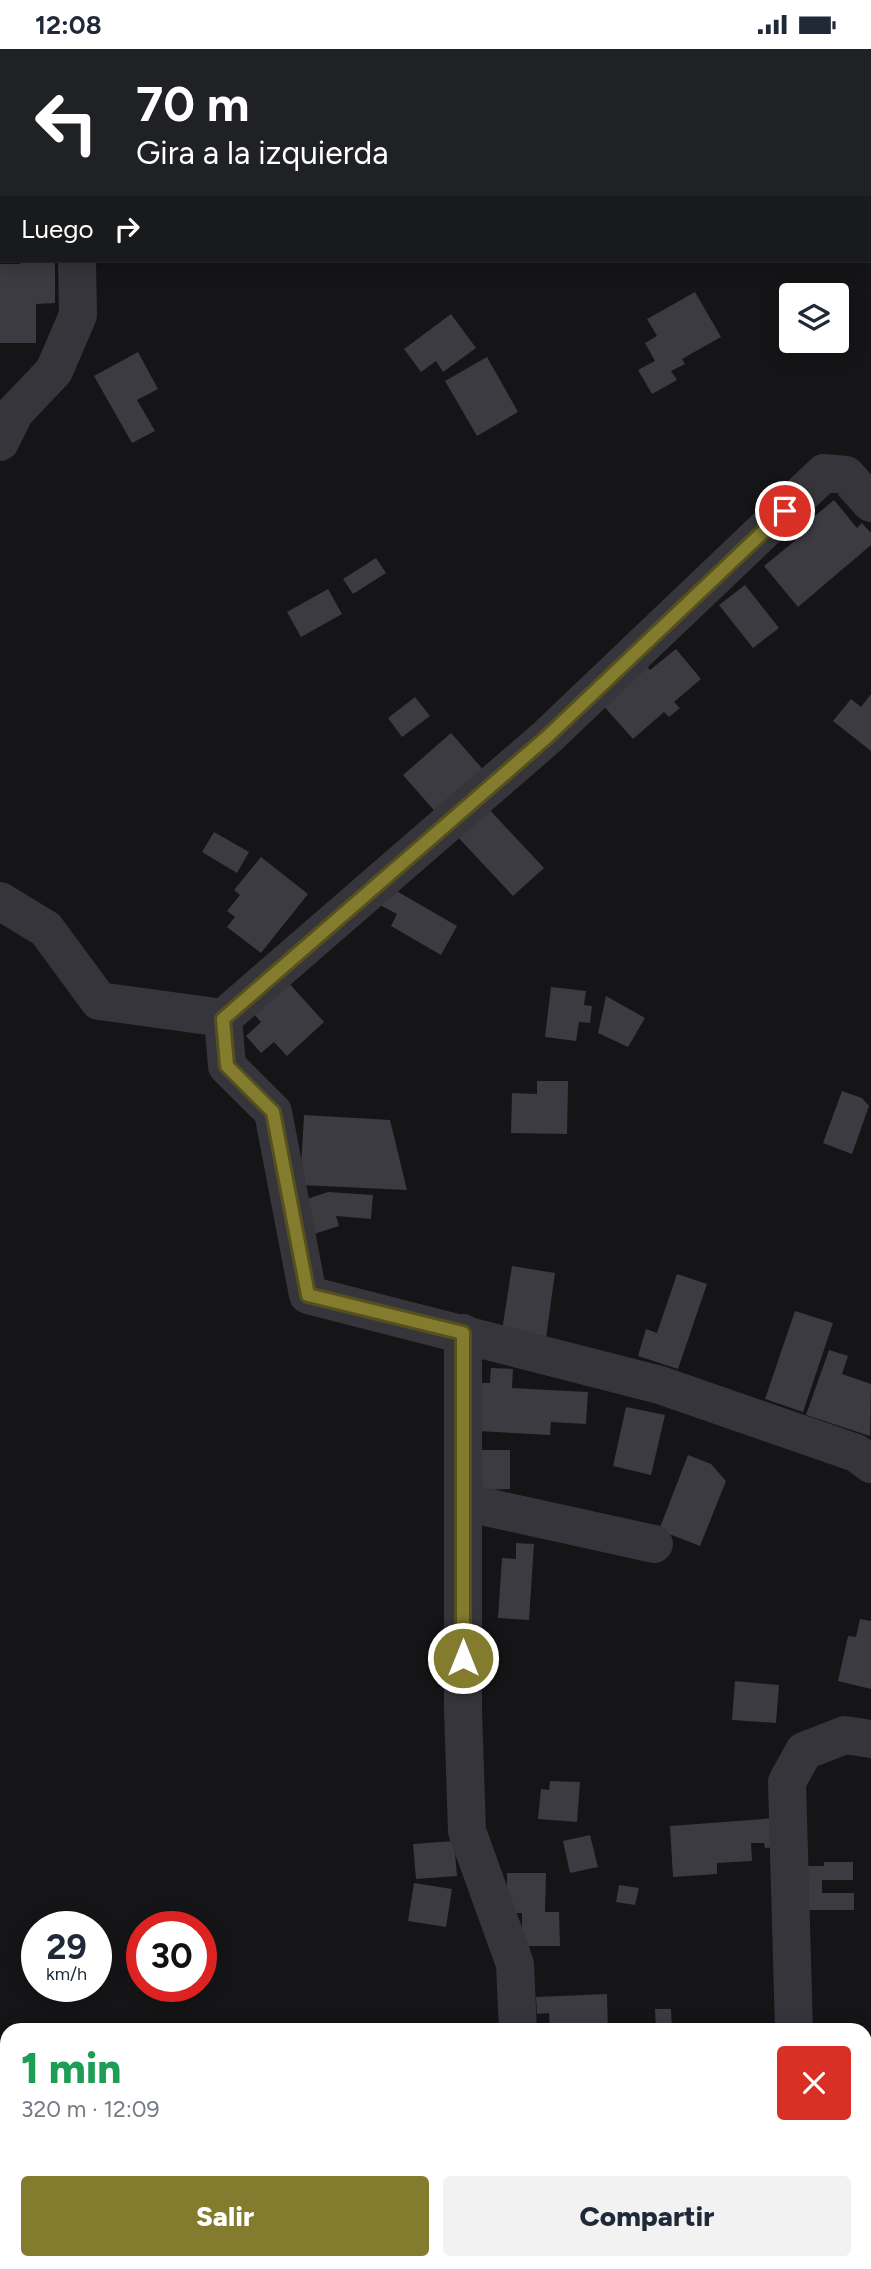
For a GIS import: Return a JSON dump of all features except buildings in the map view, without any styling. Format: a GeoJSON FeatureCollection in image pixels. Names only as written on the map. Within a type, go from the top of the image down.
{"type":"FeatureCollection","features":[{"type":"Feature","properties":{"kind":"street"},"geometry":{"type":"LineString","coordinates":[[0,442],[15,412],[54,371],[78,315],[77,263]]}},
{"type":"Feature","properties":{"kind":"street"},"geometry":{"type":"LineString","coordinates":[[0,901],[46,929],[99,1001],[223,1019],[547,737],[824,473],[846,475],[871,503]]}},
{"type":"Feature","properties":{"kind":"street"},"geometry":{"type":"LineString","coordinates":[[223,1019],[227,1066],[273,1112],[308,1295],[660,1385],[856,1453],[871,1464]]}},
{"type":"Feature","properties":{"kind":"street"},"geometry":{"type":"LineString","coordinates":[[463,1333],[463,1710],[467,1831],[515,1963],[518,2023]]}},
{"type":"Feature","properties":{"kind":"street"},"geometry":{"type":"LineString","coordinates":[[463,1502],[654,1545]]}},
{"type":"Feature","properties":{"kind":"street"},"geometry":{"type":"LineString","coordinates":[[794,2023],[787,1782],[804,1751],[845,1735],[871,1739]]}},
{"type":"Feature","properties":{"kind":"route"},"geometry":{"type":"LineString","coordinates":[[463,1658],[463,1333],[308,1295],[273,1112],[227,1066],[223,1019],[547,737],[785,511]]}}]}
